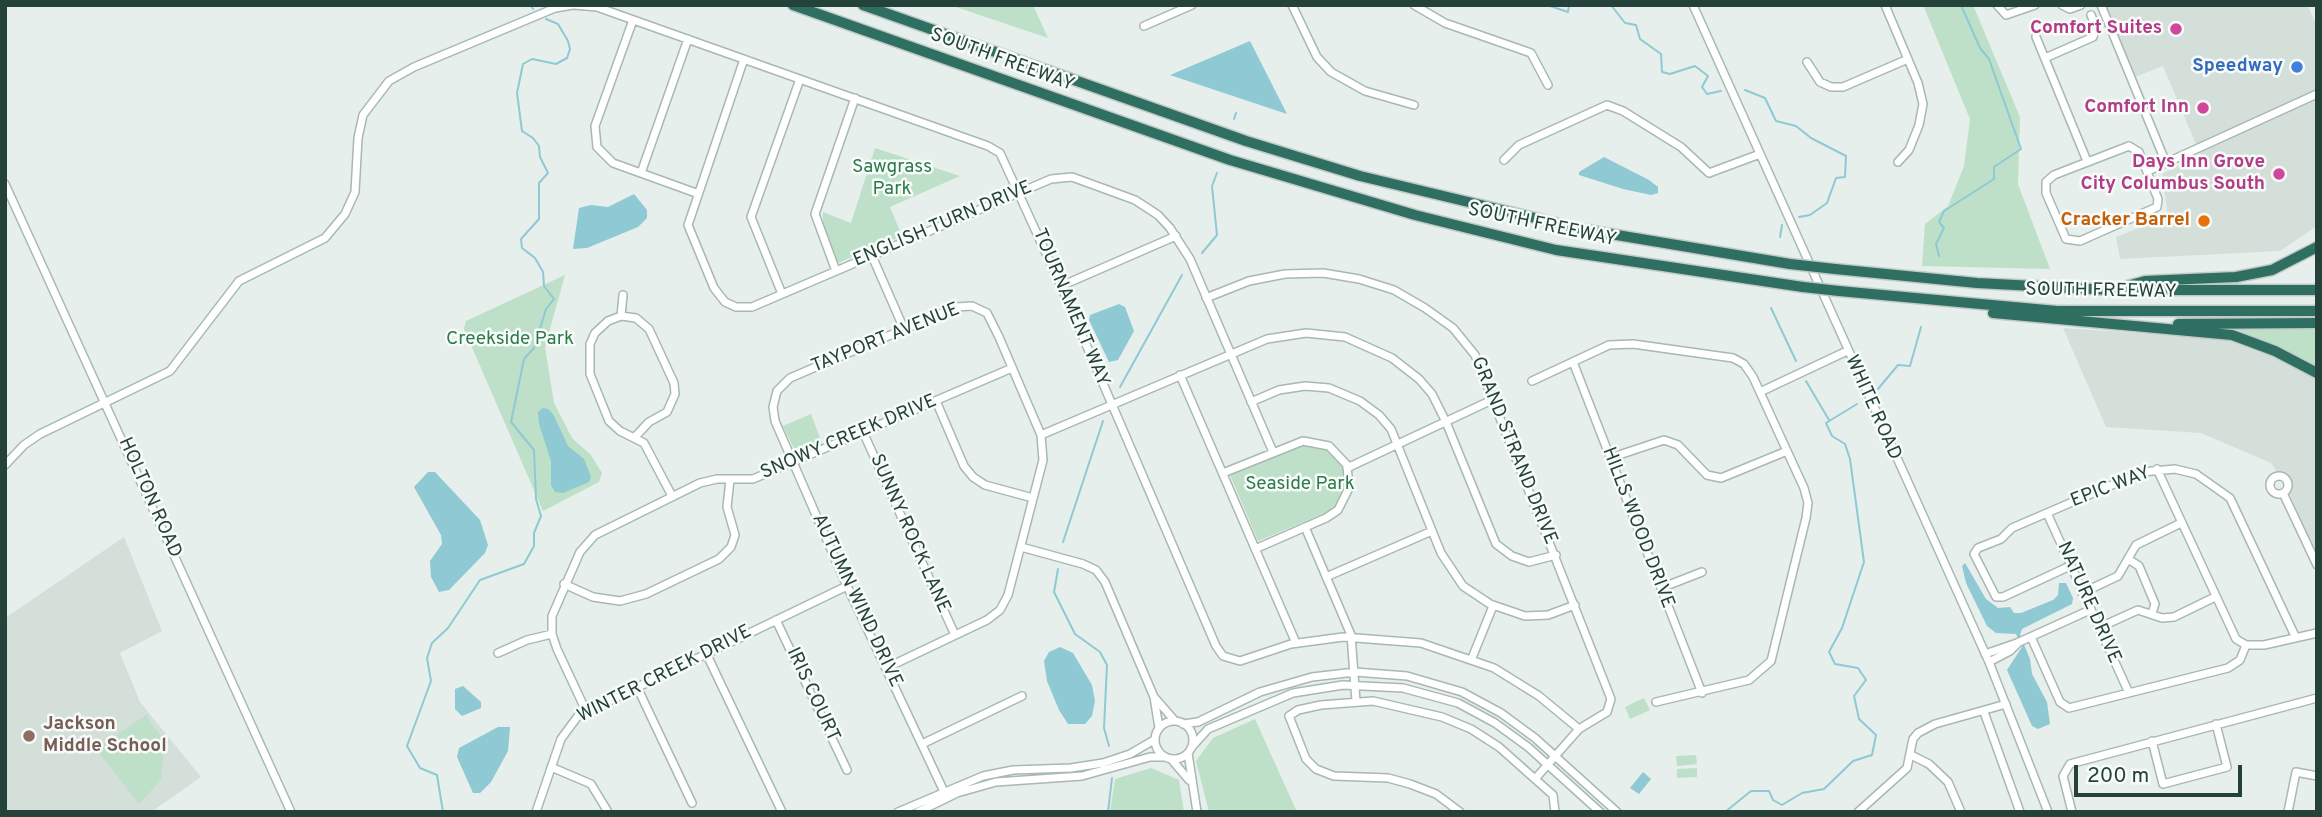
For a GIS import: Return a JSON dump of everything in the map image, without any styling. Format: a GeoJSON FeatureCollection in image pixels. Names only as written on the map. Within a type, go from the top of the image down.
{"type":"FeatureCollection","features":[{"type":"Feature","properties":{"kind":"highway","name":"SOUTH FREEWAY"},"geometry":{"type":"LineString","coordinates":[[793,5],[1230,160],[1415,215],[1556,250],[1803,287],[1972,306],[2057,311],[2317,311]]}},
{"type":"Feature","properties":{"kind":"highway","name":"SOUTH FREEWAY"},"geometry":{"type":"LineString","coordinates":[[863,5],[1246,141],[1360,176],[1581,229],[1790,264],[1965,282],[2111,290],[2317,290]]}},
{"type":"Feature","properties":{"kind":"highway"},"geometry":{"type":"LineString","coordinates":[[2111,290],[2145,281],[2236,276],[2272,270],[2317,247]]}},
{"type":"Feature","properties":{"kind":"highway"},"geometry":{"type":"LineString","coordinates":[[1972,306],[1987,313],[2013,316],[2232,335],[2275,351],[2317,373]]}},
{"type":"Feature","properties":{"kind":"highway"},"geometry":{"type":"LineString","coordinates":[[2133,325],[2317,323]]}},
{"type":"Feature","properties":{"kind":"street","name":"TOURNAMENT WAY"},"geometry":{"type":"LineString","coordinates":[[574,5],[597,6],[995,149],[1005,159],[1020,192],[1218,650],[1231,660],[1244,660],[1296,643]]}},
{"type":"Feature","properties":{"kind":"street"},"geometry":{"type":"LineString","coordinates":[[5,465],[24,445],[40,434],[159,378],[176,365],[225,295],[239,281],[312,247],[339,223],[355,192],[358,138],[363,115],[389,81],[414,67],[555,8],[574,5]]}},
{"type":"Feature","properties":{"kind":"street"},"geometry":{"type":"LineString","coordinates":[[1144,26],[1192,5]]}},
{"type":"Feature","properties":{"kind":"street"},"geometry":{"type":"LineString","coordinates":[[1292,5],[1317,57],[1331,72],[1365,91],[1414,105]]}},
{"type":"Feature","properties":{"kind":"street"},"geometry":{"type":"LineString","coordinates":[[1414,5],[1445,23],[1531,53],[1548,85]]}},
{"type":"Feature","properties":{"kind":"street","name":"WHITE ROAD"},"geometry":{"type":"LineString","coordinates":[[1693,5],[1989,662],[2048,812]]}},
{"type":"Feature","properties":{"kind":"street"},"geometry":{"type":"LineString","coordinates":[[1885,5],[1922,94],[1922,116],[1909,150],[1898,162]]}},
{"type":"Feature","properties":{"kind":"street"},"geometry":{"type":"LineString","coordinates":[[1997,5],[2006,15],[2035,5]]}},
{"type":"Feature","properties":{"kind":"street"},"geometry":{"type":"LineString","coordinates":[[2062,5],[2070,9],[2081,5]]}},
{"type":"Feature","properties":{"kind":"street"},"geometry":{"type":"LineString","coordinates":[[2101,5],[2166,163]]}},
{"type":"Feature","properties":{"kind":"street"},"geometry":{"type":"LineString","coordinates":[[2045,58],[2093,37],[2095,27],[2091,15]]}},
{"type":"Feature","properties":{"kind":"street"},"geometry":{"type":"LineString","coordinates":[[633,20],[595,126],[594,138],[601,154],[607,160],[696,193]]}},
{"type":"Feature","properties":{"kind":"street"},"geometry":{"type":"LineString","coordinates":[[2036,37],[2087,161]]}},
{"type":"Feature","properties":{"kind":"street"},"geometry":{"type":"LineString","coordinates":[[641,173],[688,39]]}},
{"type":"Feature","properties":{"kind":"street","name":"ENGLISH TURN DRIVE"},"geometry":{"type":"LineString","coordinates":[[744,59],[696,193],[688,228],[717,294],[731,306],[742,308],[782,295],[1054,178],[1072,177],[1144,205],[1164,221],[1176,236],[1273,452]]}},
{"type":"Feature","properties":{"kind":"street"},"geometry":{"type":"LineString","coordinates":[[1807,62],[1820,82],[1831,87],[1843,87],[1908,59]]}},
{"type":"Feature","properties":{"kind":"street"},"geometry":{"type":"LineString","coordinates":[[782,295],[751,217],[800,79]]}},
{"type":"Feature","properties":{"kind":"street"},"geometry":{"type":"LineString","coordinates":[[2148,171],[2317,94]]}},
{"type":"Feature","properties":{"kind":"street"},"geometry":{"type":"LineString","coordinates":[[836,271],[815,215],[855,98]]}},
{"type":"Feature","properties":{"kind":"street"},"geometry":{"type":"LineString","coordinates":[[1504,160],[1519,145],[1607,105],[1623,111],[1681,147],[1709,173],[1759,154]]}},
{"type":"Feature","properties":{"kind":"street"},"geometry":{"type":"LineString","coordinates":[[2123,147],[2135,147],[2158,198],[2157,207],[2080,242],[2070,242],[2063,235],[2046,193],[2046,182],[2087,161],[2123,147]]}},
{"type":"Feature","properties":{"kind":"street","name":"HOLTON ROAD"},"geometry":{"type":"LineString","coordinates":[[5,184],[291,812]]}},
{"type":"Feature","properties":{"kind":"street"},"geometry":{"type":"LineString","coordinates":[[1061,286],[1176,236]]}},
{"type":"Feature","properties":{"kind":"street"},"geometry":{"type":"LineString","coordinates":[[872,256],[904,329]]}},
{"type":"Feature","properties":{"kind":"street","name":"GRAND STRAND DRIVE"},"geometry":{"type":"LineString","coordinates":[[1206,298],[1249,281],[1304,272],[1342,275],[1377,284],[1425,308],[1462,337],[1480,365],[1610,693],[1609,708],[1579,729]]}},
{"type":"Feature","properties":{"kind":"street"},"geometry":{"type":"LineString","coordinates":[[621,316],[624,295]]}},
{"type":"Feature","properties":{"kind":"street","name":"TAYPORT AVENUE"},"geometry":{"type":"LineString","coordinates":[[773,402],[779,387],[790,378],[965,305],[981,309],[991,320],[1041,435],[1043,460],[1008,595],[1000,610],[987,620],[886,668]]}},
{"type":"Feature","properties":{"kind":"street"},"geometry":{"type":"LineString","coordinates":[[634,438],[639,429],[667,412],[675,394],[674,383],[649,329],[636,318],[621,316],[595,333],[590,344],[590,374],[609,421],[651,451],[672,496]]}},
{"type":"Feature","properties":{"kind":"street"},"geometry":{"type":"LineString","coordinates":[[1041,435],[1267,339],[1293,334],[1345,337],[1369,346],[1412,373],[1432,394],[1496,544],[1512,556],[1529,562],[1556,555]]}},
{"type":"Feature","properties":{"kind":"street"},"geometry":{"type":"LineString","coordinates":[[1532,381],[1609,345],[1633,344],[1726,356],[1748,369],[1808,503],[1774,653],[1762,672],[1749,680],[1656,702]]}},
{"type":"Feature","properties":{"kind":"street"},"geometry":{"type":"LineString","coordinates":[[1760,392],[1847,351]]}},
{"type":"Feature","properties":{"kind":"street","name":"HILLS WOOD DRIVE"},"geometry":{"type":"LineString","coordinates":[[1573,362],[1702,693]]}},
{"type":"Feature","properties":{"kind":"street","name":"SNOWY CREEK DRIVE"},"geometry":{"type":"LineString","coordinates":[[552,634],[552,616],[564,584],[580,552],[595,535],[700,483],[717,479],[753,479],[1012,368]]}},
{"type":"Feature","properties":{"kind":"street"},"geometry":{"type":"LineString","coordinates":[[1180,375],[1296,643],[1352,637],[1421,643],[1472,658],[1518,681],[1579,729],[1535,779]]}},
{"type":"Feature","properties":{"kind":"street"},"geometry":{"type":"LineString","coordinates":[[1251,402],[1296,387],[1329,388],[1353,397],[1379,415],[1398,444],[1445,563],[1457,580],[1475,596],[1493,606],[1530,617],[1548,615],[1575,605]]}},
{"type":"Feature","properties":{"kind":"street"},"geometry":{"type":"LineString","coordinates":[[1348,468],[1494,399]]}},
{"type":"Feature","properties":{"kind":"street"},"geometry":{"type":"LineString","coordinates":[[936,401],[964,466],[973,477],[985,485],[1033,498]]}},
{"type":"Feature","properties":{"kind":"street","name":"AUTUMN WIND DRIVE"},"geometry":{"type":"LineString","coordinates":[[773,402],[775,421],[847,586],[945,794]]}},
{"type":"Feature","properties":{"kind":"street","name":"SUNNY ROCK LANE"},"geometry":{"type":"LineString","coordinates":[[863,432],[955,635]]}},
{"type":"Feature","properties":{"kind":"street"},"geometry":{"type":"LineString","coordinates":[[1610,458],[1664,440],[1678,445],[1707,475],[1721,478],[1787,451]]}},
{"type":"Feature","properties":{"kind":"street"},"geometry":{"type":"LineString","coordinates":[[1223,474],[1303,441],[1320,442],[1338,452],[1348,468],[1349,488],[1342,505],[1333,514],[1255,549]]}},
{"type":"Feature","properties":{"kind":"street","name":"EPIC WAY"},"geometry":{"type":"LineString","coordinates":[[2070,566],[2003,597],[1996,597],[1975,554],[1978,548],[2001,539],[2012,528],[2142,472],[2175,469],[2196,474],[2230,498],[2295,636]]}},
{"type":"Feature","properties":{"kind":"street"},"geometry":{"type":"LineString","coordinates":[[2157,470],[2231,634],[2246,645],[2264,645],[2315,631]]}},
{"type":"Feature","properties":{"kind":"street"},"geometry":{"type":"LineString","coordinates":[[564,584],[593,597],[620,601],[646,594],[719,559],[732,547],[735,535],[727,508],[730,480]]}},
{"type":"Feature","properties":{"kind":"street"},"geometry":{"type":"LineString","coordinates":[[2283,493],[2317,565]]}},
{"type":"Feature","properties":{"kind":"street","name":"NATURE DRIVE"},"geometry":{"type":"LineString","coordinates":[[2047,513],[2129,693]]}},
{"type":"Feature","properties":{"kind":"street"},"geometry":{"type":"LineString","coordinates":[[2082,593],[2118,576],[2136,545],[2181,523]]}},
{"type":"Feature","properties":{"kind":"street"},"geometry":{"type":"LineString","coordinates":[[1305,527],[1352,637],[1356,701]]}},
{"type":"Feature","properties":{"kind":"street"},"geometry":{"type":"LineString","coordinates":[[1326,577],[1432,531]]}},
{"type":"Feature","properties":{"kind":"street"},"geometry":{"type":"LineString","coordinates":[[1021,547],[1083,564],[1096,570],[1105,582],[1154,697],[1158,728],[1154,740],[1156,748],[1191,784]]}},
{"type":"Feature","properties":{"kind":"street"},"geometry":{"type":"LineString","coordinates":[[2128,559],[2139,566],[2155,604],[2152,613]]}},
{"type":"Feature","properties":{"kind":"street"},"geometry":{"type":"LineString","coordinates":[[1661,588],[1702,572]]}},
{"type":"Feature","properties":{"kind":"street","name":"WINTER CREEK DRIVE"},"geometry":{"type":"LineString","coordinates":[[536,812],[566,729],[586,711],[847,586]]}},
{"type":"Feature","properties":{"kind":"street"},"geometry":{"type":"LineString","coordinates":[[2098,628],[2132,611],[2152,613],[2162,618],[2174,617],[2215,597]]}},
{"type":"Feature","properties":{"kind":"street"},"geometry":{"type":"LineString","coordinates":[[1472,658],[1493,606]]}},
{"type":"Feature","properties":{"kind":"street"},"geometry":{"type":"LineString","coordinates":[[1985,654],[2017,643],[2090,610]]}},
{"type":"Feature","properties":{"kind":"street","name":"IRIS COURT"},"geometry":{"type":"LineString","coordinates":[[776,620],[847,770]]}},
{"type":"Feature","properties":{"kind":"street"},"geometry":{"type":"LineString","coordinates":[[498,653],[527,640],[552,634],[586,711]]}},
{"type":"Feature","properties":{"kind":"street"},"geometry":{"type":"LineString","coordinates":[[2028,638],[2060,702],[2066,707],[2228,668],[2240,660],[2246,645]]}},
{"type":"Feature","properties":{"kind":"street"},"geometry":{"type":"LineString","coordinates":[[1989,662],[2010,651],[2017,643]]}},
{"type":"Feature","properties":{"kind":"street"},"geometry":{"type":"LineString","coordinates":[[706,653],[782,812]]}},
{"type":"Feature","properties":{"kind":"street"},"geometry":{"type":"LineString","coordinates":[[1158,728],[1198,722],[1260,692],[1290,682],[1354,673],[1407,676],[1462,692],[1510,719],[1617,812]]}},
{"type":"Feature","properties":{"kind":"street"},"geometry":{"type":"LineString","coordinates":[[918,812],[945,794],[996,782],[1083,776],[1150,757],[1168,758],[1190,750],[1208,729],[1273,700],[1316,688],[1355,685],[1404,688],[1458,703],[1504,729],[1600,812]]}},
{"type":"Feature","properties":{"kind":"street"},"geometry":{"type":"LineString","coordinates":[[637,687],[692,803]]}},
{"type":"Feature","properties":{"kind":"street"},"geometry":{"type":"LineString","coordinates":[[922,744],[1022,696]]}},
{"type":"Feature","properties":{"kind":"street"},"geometry":{"type":"LineString","coordinates":[[1154,697],[1192,736],[1191,784],[1197,812]]}},
{"type":"Feature","properties":{"kind":"street"},"geometry":{"type":"LineString","coordinates":[[2072,812],[2064,786],[2066,769],[2070,764],[2317,698]]}},
{"type":"Feature","properties":{"kind":"street"},"geometry":{"type":"LineString","coordinates":[[1460,812],[1436,794],[1410,784],[1388,778],[1334,776],[1311,765],[1289,716],[1298,710],[1356,701],[1411,707],[1471,729],[1499,747],[1553,795],[1555,812]]}},
{"type":"Feature","properties":{"kind":"street"},"geometry":{"type":"LineString","coordinates":[[1858,812],[1868,809],[1907,768],[1913,740],[1926,728],[2006,704]]}},
{"type":"Feature","properties":{"kind":"street"},"geometry":{"type":"LineString","coordinates":[[1984,712],[2020,812]]}},
{"type":"Feature","properties":{"kind":"street"},"geometry":{"type":"LineString","coordinates":[[2152,741],[2163,785],[2227,767],[2216,724]]}},
{"type":"Feature","properties":{"kind":"street"},"geometry":{"type":"LineString","coordinates":[[898,812],[1003,772],[1071,768],[1103,763],[1130,754],[1154,740]]}},
{"type":"Feature","properties":{"kind":"street"},"geometry":{"type":"LineString","coordinates":[[1911,755],[1929,764],[1948,782],[1961,812]]}},
{"type":"Feature","properties":{"kind":"street"},"geometry":{"type":"LineString","coordinates":[[551,767],[592,784],[608,812]]}},
{"type":"Feature","properties":{"kind":"street"},"geometry":{"type":"LineString","coordinates":[[2288,812],[2296,772],[2317,776]]}},
{"type":"Feature","properties":{"kind":"shaded area"},"geometry":{"type":"Polygon","coordinates":[[[2106,5],[2307,5],[2317,26],[2317,226],[2280,251],[2120,259],[2116,237],[2168,216],[2162,174],[2200,154],[2163,66],[2135,77],[2106,5]]]}},
{"type":"Feature","properties":{"kind":"shaded area"},"geometry":{"type":"Polygon","coordinates":[[[2063,328],[2226,339],[2272,352],[2317,377],[2317,557],[2289,492],[2290,480],[2287,474],[2277,472],[2271,463],[2201,433],[2106,427],[2063,328]]]}},
{"type":"Feature","properties":{"kind":"shaded area"},"geometry":{"type":"Polygon","coordinates":[[[124,537],[162,631],[120,653],[140,702],[201,777],[151,812],[5,812],[5,618],[124,537]]]}},
{"type":"Feature","properties":{"kind":"green space"},"geometry":{"type":"Polygon","coordinates":[[[950,5],[1033,5],[1048,38],[950,5]]]}},
{"type":"Feature","properties":{"kind":"green space"},"geometry":{"type":"Polygon","coordinates":[[[1923,5],[1973,5],[2020,117],[2018,184],[2050,269],[1922,266],[1925,224],[1948,206],[1964,166],[1970,119],[1923,5]]]}},
{"type":"Feature","properties":{"kind":"green space","name":"Sawgrass Park"},"geometry":{"type":"Polygon","coordinates":[[[875,148],[960,176],[890,207],[902,236],[838,263],[823,226],[823,212],[851,223],[875,148]]]}},
{"type":"Feature","properties":{"kind":"green space","name":"Creekside Park"},"geometry":{"type":"Polygon","coordinates":[[[565,275],[545,347],[554,403],[572,438],[591,455],[602,473],[599,482],[543,511],[464,329],[466,321],[565,275]]]}},
{"type":"Feature","properties":{"kind":"green space"},"geometry":{"type":"Polygon","coordinates":[[[2317,327],[2317,368],[2237,335],[2235,330],[2236,328],[2317,327]]]}},
{"type":"Feature","properties":{"kind":"green space"},"geometry":{"type":"Polygon","coordinates":[[[811,414],[823,446],[797,455],[783,426],[811,414]]]}},
{"type":"Feature","properties":{"kind":"green space","name":"Seaside Park"},"geometry":{"type":"Polygon","coordinates":[[[1301,445],[1322,447],[1342,463],[1346,474],[1342,497],[1330,511],[1258,541],[1230,475],[1301,445]]]}},
{"type":"Feature","properties":{"kind":"green space"},"geometry":{"type":"Polygon","coordinates":[[[1644,698],[1650,710],[1630,719],[1625,707],[1644,698]]]}},
{"type":"Feature","properties":{"kind":"green space"},"geometry":{"type":"Polygon","coordinates":[[[146,715],[165,743],[161,780],[139,804],[96,749],[146,715]]]}},
{"type":"Feature","properties":{"kind":"green space"},"geometry":{"type":"Polygon","coordinates":[[[1255,719],[1297,812],[1209,812],[1196,761],[1213,738],[1255,719]]]}},
{"type":"Feature","properties":{"kind":"green space"},"geometry":{"type":"Polygon","coordinates":[[[1696,755],[1697,764],[1677,766],[1676,756],[1696,755]]]}},
{"type":"Feature","properties":{"kind":"green space"},"geometry":{"type":"Polygon","coordinates":[[[1151,768],[1179,780],[1184,812],[1110,812],[1115,779],[1151,768]]]}},
{"type":"Feature","properties":{"kind":"green space"},"geometry":{"type":"Polygon","coordinates":[[[1697,768],[1697,777],[1677,778],[1677,769],[1697,768]]]}},
{"type":"Feature","properties":{"kind":"water"},"geometry":{"type":"Polygon","coordinates":[[[1250,41],[1287,114],[1170,75],[1250,41]]]}},
{"type":"Feature","properties":{"kind":"water"},"geometry":{"type":"Polygon","coordinates":[[[1604,157],[1649,180],[1658,187],[1658,193],[1651,195],[1623,189],[1579,175],[1579,172],[1604,157]]]}},
{"type":"Feature","properties":{"kind":"water"},"geometry":{"type":"Polygon","coordinates":[[[634,194],[647,210],[647,218],[638,227],[587,248],[573,249],[579,208],[591,205],[608,207],[634,194]]]}},
{"type":"Feature","properties":{"kind":"water"},"geometry":{"type":"Polygon","coordinates":[[[1119,304],[1125,307],[1134,331],[1118,360],[1109,362],[1089,320],[1090,315],[1119,304]]]}},
{"type":"Feature","properties":{"kind":"water"},"geometry":{"type":"Polygon","coordinates":[[[543,408],[553,414],[568,446],[584,459],[591,477],[589,482],[563,493],[555,492],[551,485],[551,461],[539,424],[538,412],[543,408]]]}},
{"type":"Feature","properties":{"kind":"water"},"geometry":{"type":"Polygon","coordinates":[[[428,472],[435,472],[480,520],[488,545],[485,553],[449,590],[439,592],[431,577],[430,561],[442,544],[441,535],[414,487],[428,472]]]}},
{"type":"Feature","properties":{"kind":"water"},"geometry":{"type":"Polygon","coordinates":[[[1965,563],[1986,599],[1998,608],[2010,607],[2014,613],[2021,613],[2053,600],[2058,595],[2059,583],[2066,583],[2073,598],[2072,604],[2022,629],[2020,635],[2030,659],[2032,674],[2047,702],[2050,724],[2038,729],[2032,726],[2007,670],[2022,647],[2016,634],[1996,633],[1987,626],[1966,583],[1962,566],[1965,563]]]}},
{"type":"Feature","properties":{"kind":"water"},"geometry":{"type":"Polygon","coordinates":[[[1060,647],[1073,653],[1092,685],[1095,701],[1092,716],[1085,724],[1068,724],[1047,681],[1044,661],[1049,652],[1060,647]]]}},
{"type":"Feature","properties":{"kind":"water"},"geometry":{"type":"Polygon","coordinates":[[[463,686],[481,702],[481,708],[462,716],[455,709],[455,689],[463,686]]]}},
{"type":"Feature","properties":{"kind":"water"},"geometry":{"type":"Polygon","coordinates":[[[498,727],[510,727],[508,751],[491,782],[480,793],[473,793],[457,757],[459,748],[498,727]]]}},
{"type":"Feature","properties":{"kind":"water"},"geometry":{"type":"Polygon","coordinates":[[[1643,772],[1651,779],[1639,794],[1630,788],[1643,772]]]}},
{"type":"Feature","properties":{"kind":"waterway"},"geometry":{"type":"LineString","coordinates":[[531,5],[533,9]]}},
{"type":"Feature","properties":{"kind":"waterway"},"geometry":{"type":"LineString","coordinates":[[1547,5],[1568,12],[1569,5]]}},
{"type":"Feature","properties":{"kind":"waterway"},"geometry":{"type":"LineString","coordinates":[[1611,5],[1625,23],[1636,25],[1640,39],[1661,54],[1662,72],[1670,74],[1695,66],[1708,76],[1702,87],[1707,94],[1721,91]]}},
{"type":"Feature","properties":{"kind":"waterway"},"geometry":{"type":"LineString","coordinates":[[1939,256],[1936,244],[1944,228],[1939,222],[1944,211],[1994,179],[1994,167],[2021,149],[1989,59],[1980,48],[1961,5]]}},
{"type":"Feature","properties":{"kind":"waterway"},"geometry":{"type":"LineString","coordinates":[[443,812],[437,775],[420,768],[407,746],[431,681],[427,658],[432,643],[448,628],[480,580],[524,564],[534,546],[534,533],[541,516],[536,499],[534,450],[511,422],[524,359],[534,348],[546,309],[554,299],[544,286],[543,272],[535,258],[522,248],[521,239],[539,219],[539,183],[548,173],[540,157],[539,146],[522,131],[517,93],[523,64],[532,59],[556,64],[567,58],[570,49],[558,24],[546,19]]}},
{"type":"Feature","properties":{"kind":"waterway"},"geometry":{"type":"LineString","coordinates":[[1745,90],[1765,98],[1776,121],[1796,126],[1811,138],[1846,156],[1845,177],[1836,178],[1827,203],[1810,215],[1799,217]]}},
{"type":"Feature","properties":{"kind":"waterway"},"geometry":{"type":"LineString","coordinates":[[1234,119],[1236,113]]}},
{"type":"Feature","properties":{"kind":"waterway"},"geometry":{"type":"LineString","coordinates":[[1202,253],[1217,235],[1212,186],[1217,173]]}},
{"type":"Feature","properties":{"kind":"waterway"},"geometry":{"type":"LineString","coordinates":[[1780,237],[1782,225]]}},
{"type":"Feature","properties":{"kind":"waterway"},"geometry":{"type":"LineString","coordinates":[[1120,387],[1182,275]]}},
{"type":"Feature","properties":{"kind":"waterway"},"geometry":{"type":"LineString","coordinates":[[1771,308],[1796,361]]}},
{"type":"Feature","properties":{"kind":"waterway"},"geometry":{"type":"LineString","coordinates":[[1878,389],[1898,365],[1910,366],[1921,327]]}},
{"type":"Feature","properties":{"kind":"waterway"},"geometry":{"type":"LineString","coordinates":[[1806,381],[1829,420]]}},
{"type":"Feature","properties":{"kind":"waterway"},"geometry":{"type":"LineString","coordinates":[[1725,812],[1751,791],[1769,791],[1773,800],[1782,805],[1802,793],[1824,789],[1853,761],[1872,755],[1876,735],[1859,719],[1854,696],[1866,680],[1858,668],[1835,664],[1829,652],[1842,628],[1864,562],[1850,459],[1845,444],[1832,436],[1826,423],[1857,404]]}},
{"type":"Feature","properties":{"kind":"waterway"},"geometry":{"type":"LineString","coordinates":[[1063,542],[1103,421]]}},
{"type":"Feature","properties":{"kind":"waterway"},"geometry":{"type":"LineString","coordinates":[[1058,569],[1054,592],[1075,634],[1100,652],[1107,665],[1104,728],[1109,746]]}},
{"type":"Feature","properties":{"kind":"waterway"},"geometry":{"type":"LineString","coordinates":[[1108,812],[1112,778]]}},
{"type":"Feature","properties":{"kind":"place","name":"Comfort Suites"},"geometry":{"type":"Point","coordinates":[2176,29]}},
{"type":"Feature","properties":{"kind":"place","name":"Speedway"},"geometry":{"type":"Point","coordinates":[2297,67]}},
{"type":"Feature","properties":{"kind":"place","name":"Comfort Inn"},"geometry":{"type":"Point","coordinates":[2203,108]}},
{"type":"Feature","properties":{"kind":"place","name":"Days Inn Grove City Columbus South"},"geometry":{"type":"Point","coordinates":[2279,174]}},
{"type":"Feature","properties":{"kind":"place","name":"Cracker Barrel"},"geometry":{"type":"Point","coordinates":[2204,221]}},
{"type":"Feature","properties":{"kind":"place","name":"Jackson Middle School"},"geometry":{"type":"Point","coordinates":[29,736]}}]}
